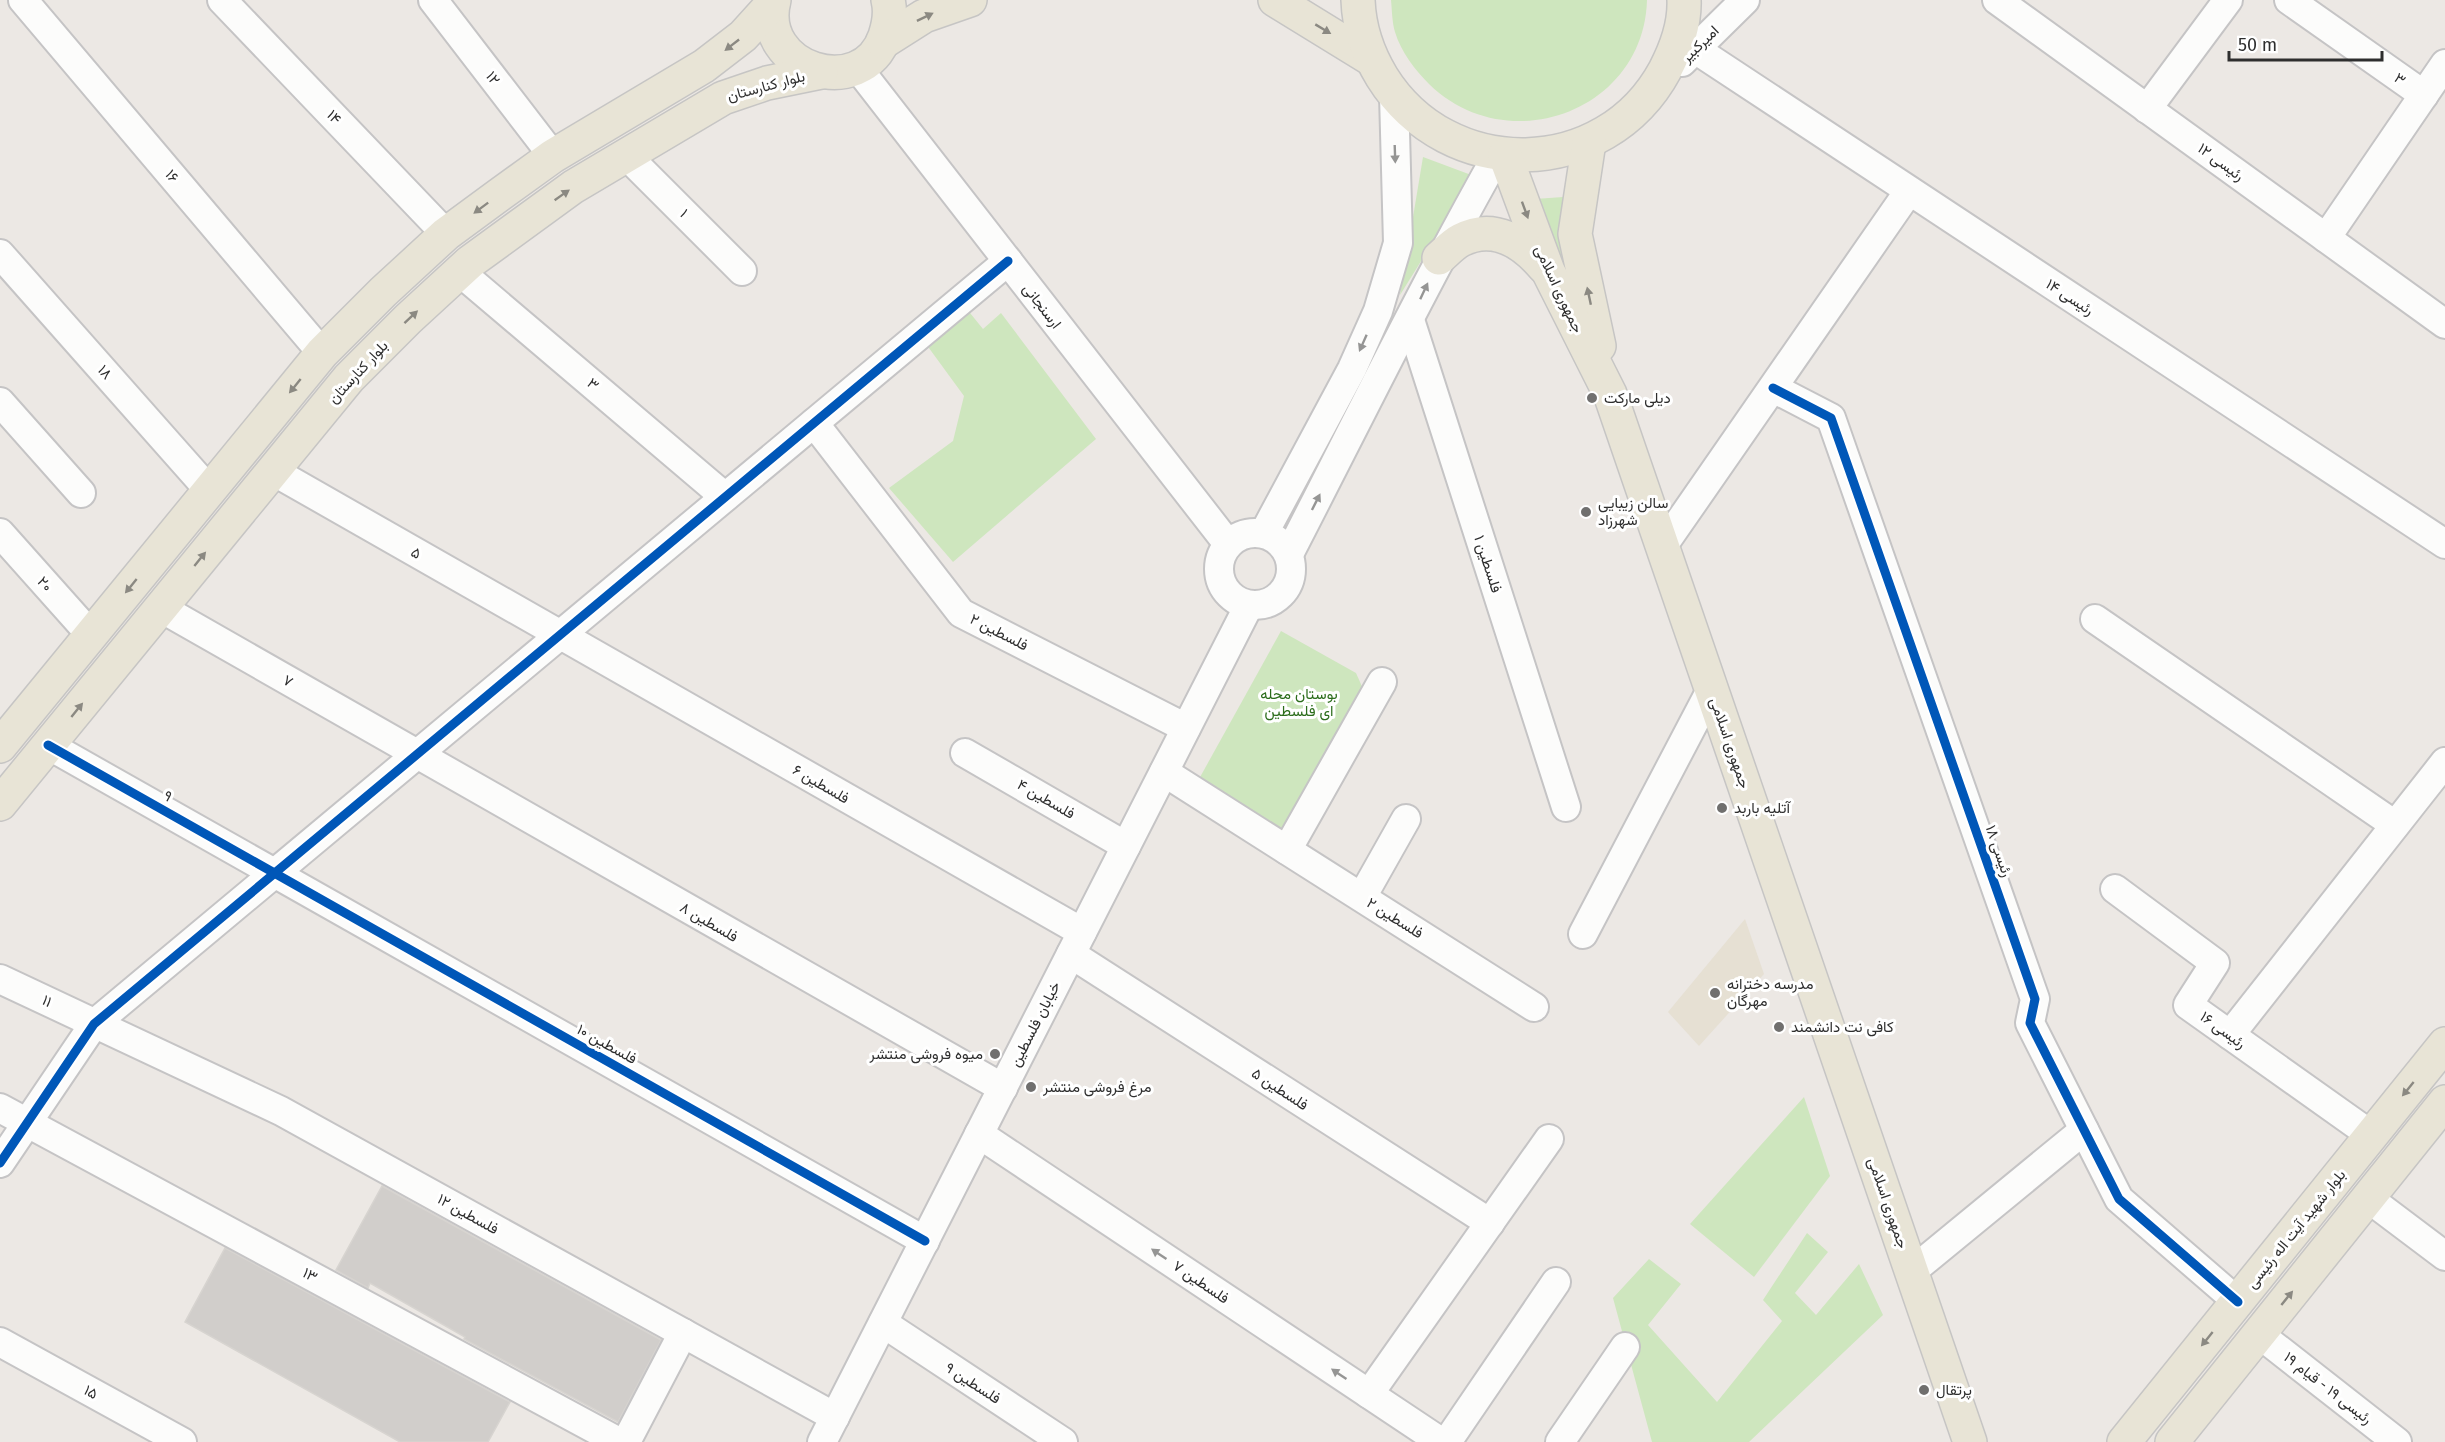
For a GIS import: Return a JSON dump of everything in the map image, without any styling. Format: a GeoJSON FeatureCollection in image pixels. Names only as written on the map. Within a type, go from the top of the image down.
{"type":"FeatureCollection","features":[{"type":"Feature","properties":{"kind":"main road"},"geometry":{"type":"LineString","coordinates":[[857,67],[872,57],[883,42],[889,24],[888,0]]}},
{"type":"Feature","properties":{"kind":"main road"},"geometry":{"type":"LineString","coordinates":[[883,42],[924,16],[970,0]]}},
{"type":"Feature","properties":{"kind":"main road"},"geometry":{"type":"LineString","coordinates":[[1275,0],[1371,59]]}},
{"type":"Feature","properties":{"kind":"main road"},"geometry":{"type":"LineString","coordinates":[[1358,0],[1358,17],[1371,59],[1394,95],[1425,125],[1463,145],[1501,154],[1548,154],[1588,142],[1625,119],[1655,88],[1675,51],[1685,9],[1684,0]]}},
{"type":"Feature","properties":{"kind":"main road"},"geometry":{"type":"LineString","coordinates":[[0,746],[322,353],[383,292],[446,234],[553,156],[704,66],[742,36],[774,2]]}},
{"type":"Feature","properties":{"kind":"main road"},"geometry":{"type":"LineString","coordinates":[[774,2],[773,22],[778,39],[789,55],[803,66],[821,72]]}},
{"type":"Feature","properties":{"kind":"main road","name":"بلوار کنارستان"},"geometry":{"type":"LineString","coordinates":[[0,804],[349,378],[460,272],[573,187],[723,98],[767,83],[821,72],[839,73],[857,67]]}},
{"type":"Feature","properties":{"kind":"main road"},"geometry":{"type":"LineString","coordinates":[[1588,142],[1575,234],[1610,394]]}},
{"type":"Feature","properties":{"kind":"main road","name":"جمهوری اسلامی"},"geometry":{"type":"LineString","coordinates":[[1501,154],[1548,271],[1610,394],[1970,1442]]}},
{"type":"Feature","properties":{"kind":"main road"},"geometry":{"type":"LineString","coordinates":[[1439,258],[1460,240],[1491,232],[1521,243],[1548,271]]}},
{"type":"Feature","properties":{"kind":"main road","name":"بلوار شهید آیت اله رئیسی"},"geometry":{"type":"LineString","coordinates":[[2124,1442],[2445,1044]]}},
{"type":"Feature","properties":{"kind":"main road"},"geometry":{"type":"LineString","coordinates":[[2172,1442],[2445,1102]]}},
{"type":"Feature","properties":{"kind":"street","name":"۱۶"},"geometry":{"type":"LineString","coordinates":[[23,0],[322,353]]}},
{"type":"Feature","properties":{"kind":"street","name":"۱۴"},"geometry":{"type":"LineString","coordinates":[[222,0],[446,234]]}},
{"type":"Feature","properties":{"kind":"street","name":"۱۲"},"geometry":{"type":"LineString","coordinates":[[433,0],[553,156]]}},
{"type":"Feature","properties":{"kind":"street","name":"امیرکبیر"},"geometry":{"type":"LineString","coordinates":[[1655,88],[1745,0]]}},
{"type":"Feature","properties":{"kind":"street","name":"رئیسی ۱۲"},"geometry":{"type":"LineString","coordinates":[[1997,0],[2445,324]]}},
{"type":"Feature","properties":{"kind":"street"},"geometry":{"type":"LineString","coordinates":[[2147,109],[2228,0]]}},
{"type":"Feature","properties":{"kind":"street","name":"۳"},"geometry":{"type":"LineString","coordinates":[[2289,0],[2424,95]]}},
{"type":"Feature","properties":{"kind":"street","name":"رئیسی ۱۴"},"geometry":{"type":"LineString","coordinates":[[1695,49],[2445,544]]}},
{"type":"Feature","properties":{"kind":"street"},"geometry":{"type":"LineString","coordinates":[[2326,238],[2445,64]]}},
{"type":"Feature","properties":{"kind":"street","name":"ارسنجانی"},"geometry":{"type":"LineString","coordinates":[[857,67],[1228,544]]}},
{"type":"Feature","properties":{"kind":"street"},"geometry":{"type":"LineString","coordinates":[[1264,533],[1352,369],[1378,311],[1398,243],[1394,95]]}},
{"type":"Feature","properties":{"kind":"street"},"geometry":{"type":"LineString","coordinates":[[1289,554],[1410,320],[1439,258],[1501,154]]}},
{"type":"Feature","properties":{"kind":"street","name":"۱"},"geometry":{"type":"LineString","coordinates":[[626,155],[742,271]]}},
{"type":"Feature","properties":{"kind":"street"},"geometry":{"type":"LineString","coordinates":[[1662,547],[1909,191]]}},
{"type":"Feature","properties":{"kind":"street","name":"۱۸"},"geometry":{"type":"LineString","coordinates":[[0,254],[209,490]]}},
{"type":"Feature","properties":{"kind":"street"},"geometry":{"type":"LineString","coordinates":[[0,1163],[94,1024],[1008,261]]}},
{"type":"Feature","properties":{"kind":"street","name":"۳"},"geometry":{"type":"LineString","coordinates":[[460,272],[725,497]]}},
{"type":"Feature","properties":{"kind":"street","name":"فلسطین ۱"},"geometry":{"type":"LineString","coordinates":[[1410,320],[1566,807]]}},
{"type":"Feature","properties":{"kind":"street","name":"رئیسی ۱۸"},"geometry":{"type":"LineString","coordinates":[[1773,388],[1831,418],[2035,999],[2030,1023],[2084,1130],[2120,1199],[2238,1302]]}},
{"type":"Feature","properties":{"kind":"street"},"geometry":{"type":"LineString","coordinates":[[0,402],[81,493]]}},
{"type":"Feature","properties":{"kind":"street","name":"فلسطین ۲"},"geometry":{"type":"LineString","coordinates":[[814,423],[961,613],[1186,728]]}},
{"type":"Feature","properties":{"kind":"street","name":"۵"},"geometry":{"type":"LineString","coordinates":[[273,471],[559,636]]}},
{"type":"Feature","properties":{"kind":"street","name":"۲۰"},"geometry":{"type":"LineString","coordinates":[[0,533],[91,635]]}},
{"type":"Feature","properties":{"kind":"street"},"geometry":{"type":"LineString","coordinates":[[1264,533],[1274,537],[1289,554],[1292,570],[1289,585],[1279,598],[1265,605],[1249,605],[1234,599],[1224,588],[1219,573],[1220,558],[1228,544],[1244,534],[1264,533]]}},
{"type":"Feature","properties":{"kind":"street","name":"خیابان فلسطین"},"geometry":{"type":"LineString","coordinates":[[828,1430],[1249,605]]}},
{"type":"Feature","properties":{"kind":"street","name":"۷"},"geometry":{"type":"LineString","coordinates":[[160,608],[416,755]]}},
{"type":"Feature","properties":{"kind":"street"},"geometry":{"type":"LineString","coordinates":[[2095,619],[2395,825]]}},
{"type":"Feature","properties":{"kind":"street","name":"فلسطین ۶"},"geometry":{"type":"LineString","coordinates":[[559,636],[1077,943]]}},
{"type":"Feature","properties":{"kind":"street"},"geometry":{"type":"LineString","coordinates":[[1287,850],[1382,682]]}},
{"type":"Feature","properties":{"kind":"street"},"geometry":{"type":"LineString","coordinates":[[1583,934],[1712,690]]}},
{"type":"Feature","properties":{"kind":"street","name":"۹"},"geometry":{"type":"LineString","coordinates":[[48,745],[274,873]]}},
{"type":"Feature","properties":{"kind":"street","name":"فلسطین ۴"},"geometry":{"type":"LineString","coordinates":[[966,753],[1126,846]]}},
{"type":"Feature","properties":{"kind":"street","name":"فلسطین ۸"},"geometry":{"type":"LineString","coordinates":[[416,755],[1003,1088]]}},
{"type":"Feature","properties":{"kind":"street"},"geometry":{"type":"LineString","coordinates":[[2230,1035],[2445,762]]}},
{"type":"Feature","properties":{"kind":"street","name":"فلسطین ۲"},"geometry":{"type":"LineString","coordinates":[[1164,772],[1534,1007]]}},
{"type":"Feature","properties":{"kind":"street"},"geometry":{"type":"LineString","coordinates":[[1362,897],[1406,819]]}},
{"type":"Feature","properties":{"kind":"street","name":"فلسطین ۱۰"},"geometry":{"type":"LineString","coordinates":[[274,873],[925,1240]]}},
{"type":"Feature","properties":{"kind":"street","name":"رئیسی ۱۶"},"geometry":{"type":"LineString","coordinates":[[2115,889],[2215,963],[2188,1005],[2371,1135]]}},
{"type":"Feature","properties":{"kind":"street","name":"فلسطین ۵"},"geometry":{"type":"LineString","coordinates":[[1077,943],[1490,1223]]}},
{"type":"Feature","properties":{"kind":"street","name":"۱۱"},"geometry":{"type":"LineString","coordinates":[[0,979],[94,1024]]}},
{"type":"Feature","properties":{"kind":"street","name":"فلسطین ۱۲"},"geometry":{"type":"LineString","coordinates":[[94,1024],[281,1111],[683,1333],[828,1430]]}},
{"type":"Feature","properties":{"kind":"street","name":"۱۳"},"geometry":{"type":"LineString","coordinates":[[0,1108],[619,1442]]}},
{"type":"Feature","properties":{"kind":"street"},"geometry":{"type":"LineString","coordinates":[[1911,1272],[2084,1130]]}},
{"type":"Feature","properties":{"kind":"street","name":"فلسطین ۷"},"geometry":{"type":"LineString","coordinates":[[979,1134],[1437,1438]]}},
{"type":"Feature","properties":{"kind":"street"},"geometry":{"type":"LineString","coordinates":[[1369,1394],[1549,1139]]}},
{"type":"Feature","properties":{"kind":"street"},"geometry":{"type":"LineString","coordinates":[[2368,1198],[2445,1256]]}},
{"type":"Feature","properties":{"kind":"street"},"geometry":{"type":"LineString","coordinates":[[1437,1438],[1556,1282]]}},
{"type":"Feature","properties":{"kind":"street","name":"فلسطین ۹"},"geometry":{"type":"LineString","coordinates":[[883,1323],[1063,1442]]}},
{"type":"Feature","properties":{"kind":"street"},"geometry":{"type":"LineString","coordinates":[[626,1442],[683,1333]]}},
{"type":"Feature","properties":{"kind":"street","name":"رئیسی ۱۹ - قیام ۱۹"},"geometry":{"type":"LineString","coordinates":[[2259,1334],[2397,1442]]}},
{"type":"Feature","properties":{"kind":"street","name":"۱۵"},"geometry":{"type":"LineString","coordinates":[[0,1342],[182,1442]]}},
{"type":"Feature","properties":{"kind":"street"},"geometry":{"type":"LineString","coordinates":[[1560,1442],[1625,1347]]}},
{"type":"Feature","properties":{"kind":"shaded area","name":"مدرسه دخترانه مهرگان"},"geometry":{"type":"Polygon","coordinates":[[[1745,919],[1764,974],[1699,1046],[1668,1012],[1745,919]]]}},
{"type":"Feature","properties":{"kind":"green space"},"geometry":{"type":"Polygon","coordinates":[[[1391,0],[1647,0],[1640,39],[1623,71],[1598,96],[1566,112],[1532,121],[1496,119],[1461,107],[1429,84],[1401,47],[1393,24],[1391,0]]]}},
{"type":"Feature","properties":{"kind":"green space"},"geometry":{"type":"Polygon","coordinates":[[[1423,157],[1474,176],[1400,295],[1423,157]]]}},
{"type":"Feature","properties":{"kind":"green space"},"geometry":{"type":"Polygon","coordinates":[[[1563,197],[1566,279],[1535,199],[1563,197]]]}},
{"type":"Feature","properties":{"kind":"green space"},"geometry":{"type":"Polygon","coordinates":[[[966,308],[983,329],[1001,313],[1096,439],[953,562],[889,488],[953,441],[964,396],[926,344],[966,308]]]}},
{"type":"Feature","properties":{"kind":"green space","name":"بوستان محله ای فلسطین"},"geometry":{"type":"Polygon","coordinates":[[[1281,631],[1356,673],[1364,691],[1282,835],[1199,779],[1281,631]]]}},
{"type":"Feature","properties":{"kind":"green space"},"geometry":{"type":"Polygon","coordinates":[[[1804,1097],[1830,1176],[1754,1277],[1690,1224],[1804,1097]]]}},
{"type":"Feature","properties":{"kind":"green space"},"geometry":{"type":"Polygon","coordinates":[[[1807,1233],[1828,1252],[1795,1293],[1816,1315],[1859,1264],[1883,1315],[1749,1442],[1652,1442],[1613,1298],[1649,1259],[1681,1284],[1648,1325],[1717,1402],[1782,1321],[1763,1300],[1807,1233]]]}},
{"type":"Feature","properties":{"kind":"building"},"geometry":{"type":"Polygon","coordinates":[[[382,1186],[661,1340],[618,1422],[464,1339],[465,1337],[370,1283],[368,1288],[336,1270],[382,1186]]]}},
{"type":"Feature","properties":{"kind":"building"},"geometry":{"type":"Polygon","coordinates":[[[225,1248],[510,1402],[488,1442],[400,1442],[185,1322],[225,1248]]]}},
{"type":"Feature","properties":{"kind":"cycle path"},"geometry":{"type":"LineString","coordinates":[[0,1163],[94,1024],[1008,261]]}},
{"type":"Feature","properties":{"kind":"cycle path"},"geometry":{"type":"LineString","coordinates":[[1773,388],[1831,418],[2035,999],[2030,1023],[2119,1199],[2238,1302]]}},
{"type":"Feature","properties":{"kind":"cycle path"},"geometry":{"type":"LineString","coordinates":[[48,745],[925,1241]]}},
{"type":"Feature","properties":{"kind":"place","name":"دیلی مارکت"},"geometry":{"type":"Point","coordinates":[1592,398]}},
{"type":"Feature","properties":{"kind":"place","name":"سالن زیبایی شهرزاد"},"geometry":{"type":"Point","coordinates":[1586,512]}},
{"type":"Feature","properties":{"kind":"place","name":"آتلیه باربد"},"geometry":{"type":"Point","coordinates":[1722,808]}},
{"type":"Feature","properties":{"kind":"place","name":"مدرسه دخترانه مهرگان"},"geometry":{"type":"Point","coordinates":[1715,993]}},
{"type":"Feature","properties":{"kind":"place","name":"کافی نت دانشمند"},"geometry":{"type":"Point","coordinates":[1779,1027]}},
{"type":"Feature","properties":{"kind":"place","name":"میوه فروشی منتشر"},"geometry":{"type":"Point","coordinates":[995,1054]}},
{"type":"Feature","properties":{"kind":"place","name":"مرغ فروشی منتشر"},"geometry":{"type":"Point","coordinates":[1031,1087]}},
{"type":"Feature","properties":{"kind":"place","name":"پرتقال"},"geometry":{"type":"Point","coordinates":[1924,1390]}}]}
